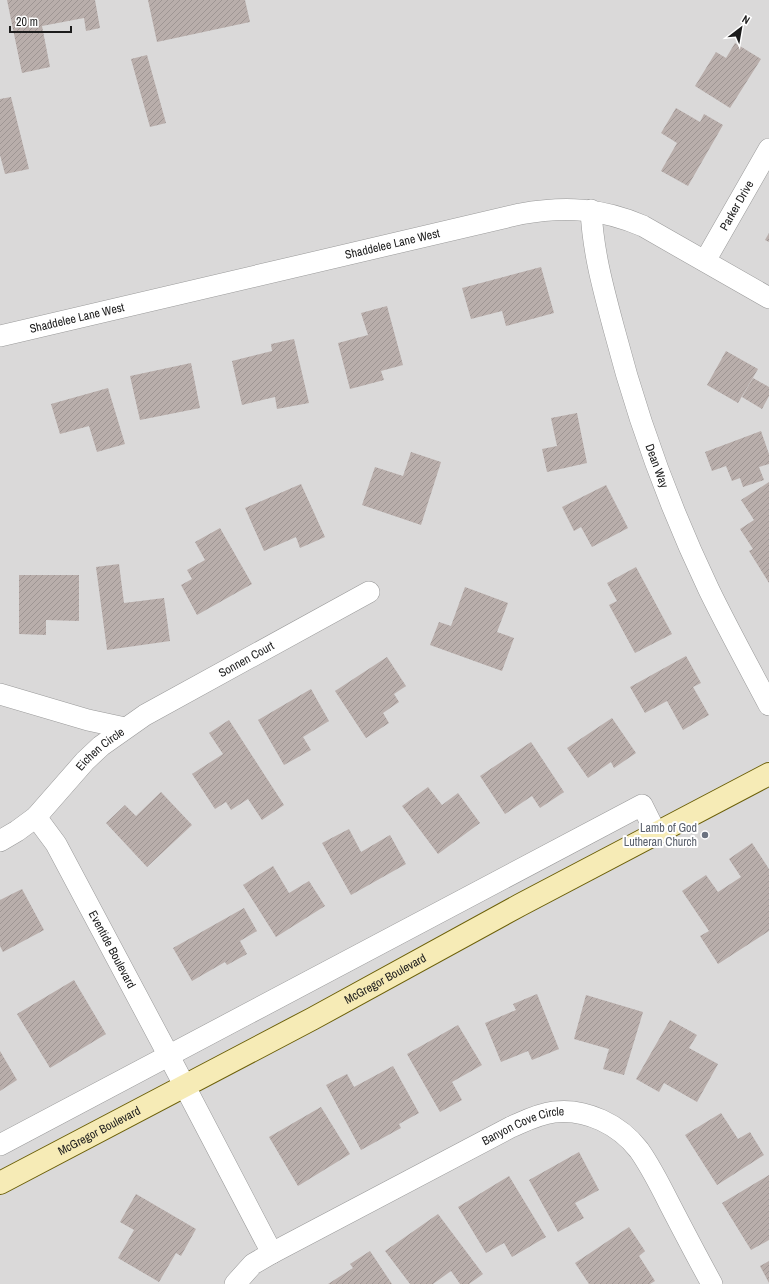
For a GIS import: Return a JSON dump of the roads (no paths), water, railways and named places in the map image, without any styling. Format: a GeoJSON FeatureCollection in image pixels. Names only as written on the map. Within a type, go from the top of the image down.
{"type":"FeatureCollection","features":[{"type":"Feature","properties":{"kind":"main road","name":"McGregor Boulevard"},"geometry":{"type":"LineString","coordinates":[[0,1183],[312,1019],[656,833],[768,777]]}},
{"type":"Feature","properties":{"kind":"street","name":"Parker Drive"},"geometry":{"type":"LineString","coordinates":[[705,261],[769,149]]}},
{"type":"Feature","properties":{"kind":"street","name":"Shaddelee Lane West"},"geometry":{"type":"LineString","coordinates":[[0,336],[520,214],[544,210],[591,210],[622,218],[643,226],[769,298]]}},
{"type":"Feature","properties":{"kind":"street","name":"Dean Way"},"geometry":{"type":"LineString","coordinates":[[591,210],[596,258],[622,360],[655,463],[682,530],[709,590],[769,705]]}},
{"type":"Feature","properties":{"kind":"street","name":"Sonnen Court"},"geometry":{"type":"LineString","coordinates":[[125,728],[165,703],[369,592]]}},
{"type":"Feature","properties":{"kind":"street","name":"Eichen Circle"},"geometry":{"type":"LineString","coordinates":[[0,694],[88,720],[125,728]]}},
{"type":"Feature","properties":{"kind":"street","name":"Eichen Circle"},"geometry":{"type":"LineString","coordinates":[[0,842],[36,817],[85,761],[125,728]]}},
{"type":"Feature","properties":{"kind":"street"},"geometry":{"type":"LineString","coordinates":[[0,1145],[642,805],[656,833]]}},
{"type":"Feature","properties":{"kind":"street","name":"Eventide Boulevard"},"geometry":{"type":"LineString","coordinates":[[36,817],[56,844],[111,951],[185,1085]]}},
{"type":"Feature","properties":{"kind":"street"},"geometry":{"type":"LineString","coordinates":[[185,1085],[272,1253]]}},
{"type":"Feature","properties":{"kind":"street","name":"Banyon Cove Circle"},"geometry":{"type":"LineString","coordinates":[[235,1284],[253,1264],[272,1253],[518,1124],[533,1117],[554,1112],[578,1113],[603,1120],[622,1132],[638,1149],[650,1168],[712,1284]]}},
{"type":"Feature","properties":{"kind":"place","name":"Lamb of God Lutheran Church"},"geometry":{"type":"Point","coordinates":[705,835]}}]}
